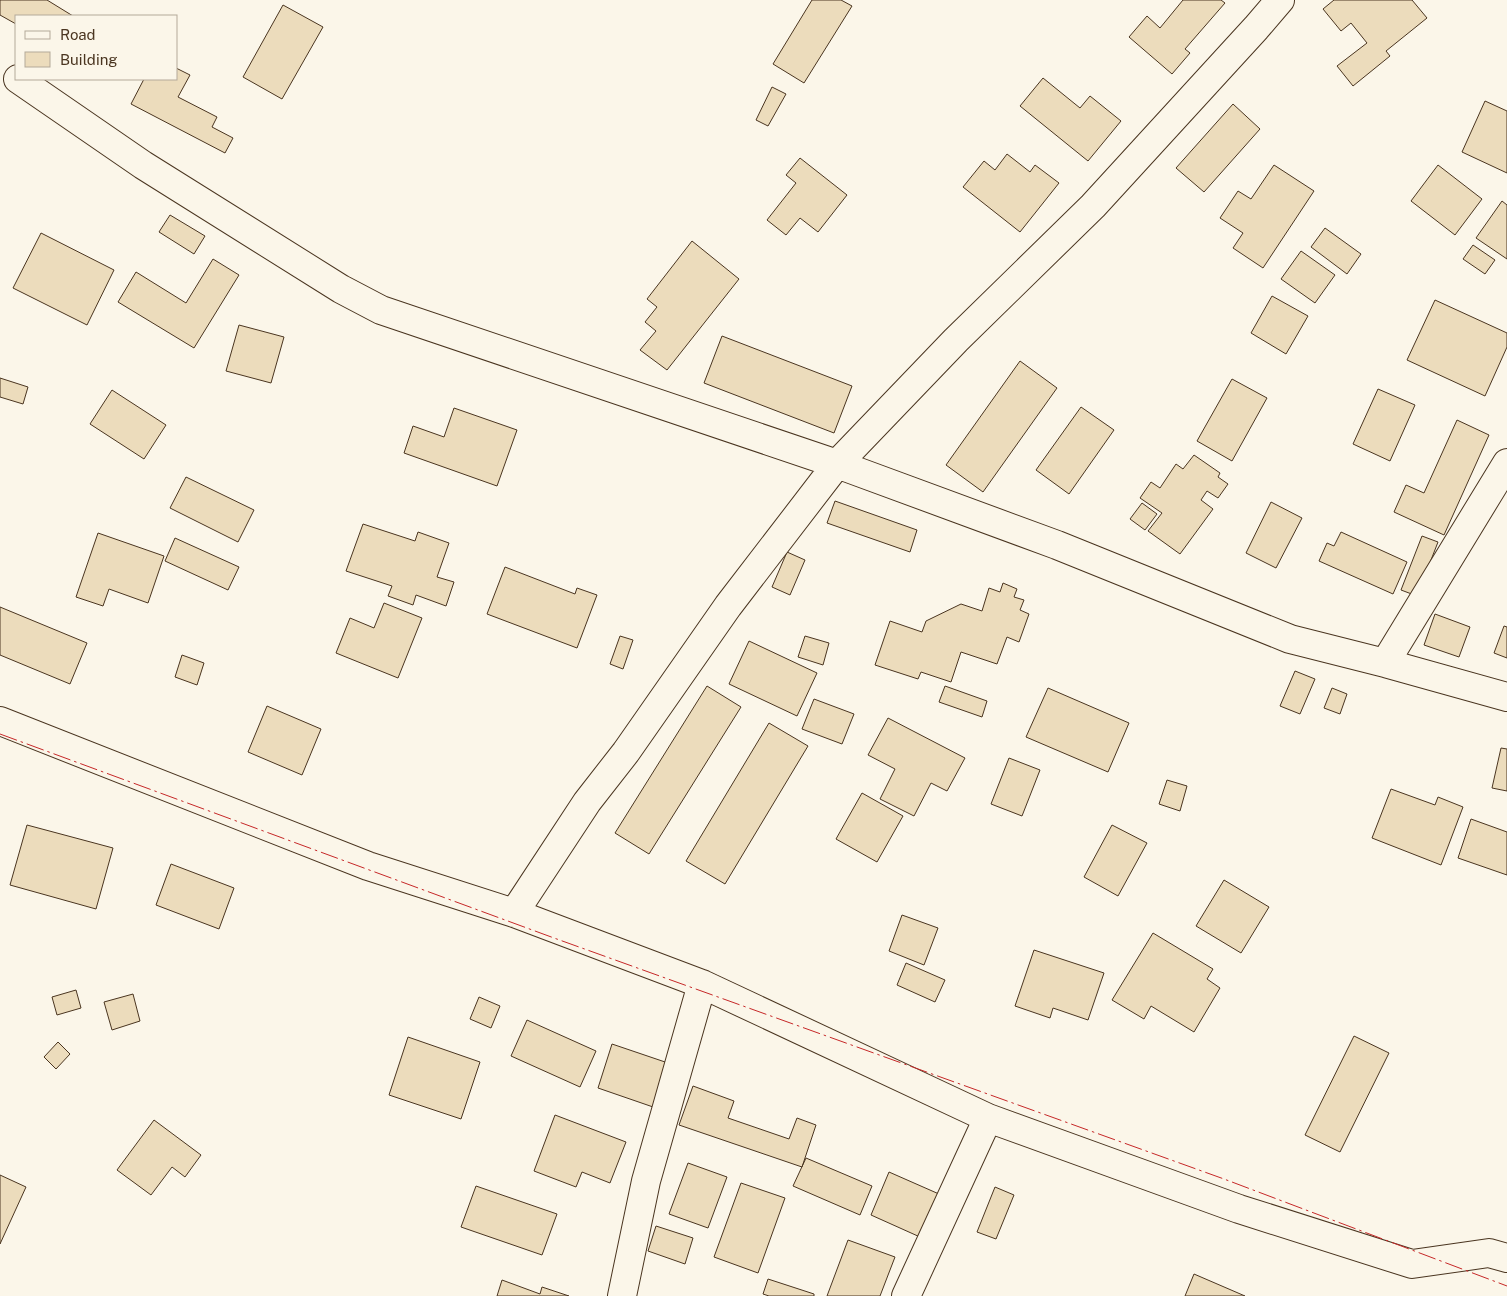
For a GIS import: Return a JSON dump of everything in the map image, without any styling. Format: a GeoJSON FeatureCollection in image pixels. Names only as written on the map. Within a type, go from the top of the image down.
{"type":"FeatureCollection","features":[{"type":"Feature","properties":{"kind":"street"},"geometry":{"type":"LineString","coordinates":[[514,913],[587,802],[626,752],[728,606],[837,464],[956,340],[1093,206],[1280,0]]}},
{"type":"Feature","properties":{"kind":"street"},"geometry":{"type":"LineString","coordinates":[[0,66],[15,77]]}},
{"type":"Feature","properties":{"kind":"street"},"geometry":{"type":"LineString","coordinates":[[20,80],[143,165],[341,289],[381,310],[837,464],[1057,545],[1290,639],[1386,663],[1507,697]]}},
{"type":"Feature","properties":{"kind":"street"},"geometry":{"type":"LineString","coordinates":[[1386,663],[1507,463]]}},
{"type":"Feature","properties":{"kind":"street"},"geometry":{"type":"LineString","coordinates":[[0,721],[368,866],[514,913],[702,984],[988,1118],[1239,1209],[1412,1264],[1489,1253],[1507,1258]]}},
{"type":"Feature","properties":{"kind":"street"},"geometry":{"type":"LineString","coordinates":[[622,1296],[646,1181],[702,984]]}},
{"type":"Feature","properties":{"kind":"street"},"geometry":{"type":"LineString","coordinates":[[906,1296],[988,1118]]}},
{"type":"Feature","properties":{"kind":"building"},"geometry":{"type":"Polygon","coordinates":[[[0,0],[47,0],[71,15],[15,15],[15,23],[0,15],[0,0]]]}},
{"type":"Feature","properties":{"kind":"building"},"geometry":{"type":"Polygon","coordinates":[[[812,0],[841,0],[852,6],[804,83],[773,64],[812,0]]]}},
{"type":"Feature","properties":{"kind":"building"},"geometry":{"type":"Polygon","coordinates":[[[1183,0],[1221,0],[1225,3],[1185,49],[1190,53],[1172,74],[1129,37],[1147,16],[1160,28],[1183,0]]]}},
{"type":"Feature","properties":{"kind":"building"},"geometry":{"type":"Polygon","coordinates":[[[1334,0],[1412,0],[1427,18],[1386,51],[1390,56],[1353,86],[1337,66],[1367,43],[1351,23],[1341,31],[1323,9],[1334,0]]]}},
{"type":"Feature","properties":{"kind":"building"},"geometry":{"type":"Polygon","coordinates":[[[283,5],[323,27],[282,99],[243,77],[283,5]]]}},
{"type":"Feature","properties":{"kind":"building"},"geometry":{"type":"Polygon","coordinates":[[[178,69],[190,75],[178,97],[217,117],[212,127],[233,138],[225,153],[131,104],[143,80],[178,80],[178,69]]]}},
{"type":"Feature","properties":{"kind":"building"},"geometry":{"type":"Polygon","coordinates":[[[1043,78],[1080,108],[1090,96],[1121,121],[1088,161],[1020,106],[1043,78]]]}},
{"type":"Feature","properties":{"kind":"building"},"geometry":{"type":"Polygon","coordinates":[[[772,87],[786,94],[768,126],[756,120],[772,87]]]}},
{"type":"Feature","properties":{"kind":"building"},"geometry":{"type":"Polygon","coordinates":[[[1485,101],[1507,111],[1507,173],[1462,152],[1485,101]]]}},
{"type":"Feature","properties":{"kind":"building"},"geometry":{"type":"Polygon","coordinates":[[[1233,104],[1260,129],[1204,192],[1176,168],[1233,104]]]}},
{"type":"Feature","properties":{"kind":"building"},"geometry":{"type":"Polygon","coordinates":[[[1007,154],[1030,172],[1035,165],[1059,183],[1020,232],[963,187],[984,161],[995,170],[1007,154]]]}},
{"type":"Feature","properties":{"kind":"building"},"geometry":{"type":"Polygon","coordinates":[[[800,158],[847,195],[818,232],[800,218],[786,235],[767,220],[796,183],[786,175],[800,158]]]}},
{"type":"Feature","properties":{"kind":"building"},"geometry":{"type":"Polygon","coordinates":[[[1274,165],[1314,191],[1263,268],[1233,248],[1243,233],[1220,218],[1238,191],[1251,199],[1274,165]]]}},
{"type":"Feature","properties":{"kind":"building"},"geometry":{"type":"Polygon","coordinates":[[[1438,165],[1482,199],[1455,235],[1411,201],[1438,165]]]}},
{"type":"Feature","properties":{"kind":"building"},"geometry":{"type":"Polygon","coordinates":[[[1502,201],[1507,205],[1507,259],[1476,238],[1502,201]]]}},
{"type":"Feature","properties":{"kind":"building"},"geometry":{"type":"Polygon","coordinates":[[[170,215],[205,236],[194,254],[159,232],[170,215]]]}},
{"type":"Feature","properties":{"kind":"building"},"geometry":{"type":"Polygon","coordinates":[[[1325,228],[1361,254],[1347,274],[1311,247],[1325,228]]]}},
{"type":"Feature","properties":{"kind":"building"},"geometry":{"type":"Polygon","coordinates":[[[41,233],[114,270],[87,325],[13,288],[41,233]]]}},
{"type":"Feature","properties":{"kind":"building"},"geometry":{"type":"Polygon","coordinates":[[[692,241],[739,279],[667,370],[640,350],[656,331],[645,322],[657,307],[647,299],[692,241]]]}},
{"type":"Feature","properties":{"kind":"building"},"geometry":{"type":"Polygon","coordinates":[[[1473,245],[1495,260],[1485,274],[1463,259],[1473,245]]]}},
{"type":"Feature","properties":{"kind":"building"},"geometry":{"type":"Polygon","coordinates":[[[1301,251],[1335,275],[1315,303],[1281,279],[1301,251]]]}},
{"type":"Feature","properties":{"kind":"building"},"geometry":{"type":"Polygon","coordinates":[[[213,259],[239,275],[194,348],[118,302],[136,272],[186,303],[213,259]]]}},
{"type":"Feature","properties":{"kind":"building"},"geometry":{"type":"Polygon","coordinates":[[[1272,296],[1308,316],[1286,354],[1251,333],[1272,296]]]}},
{"type":"Feature","properties":{"kind":"building"},"geometry":{"type":"Polygon","coordinates":[[[1435,300],[1507,333],[1507,347],[1485,396],[1407,360],[1435,300]]]}},
{"type":"Feature","properties":{"kind":"building"},"geometry":{"type":"Polygon","coordinates":[[[239,325],[284,337],[271,383],[226,371],[239,325]]]}},
{"type":"Feature","properties":{"kind":"building"},"geometry":{"type":"Polygon","coordinates":[[[722,336],[852,386],[834,433],[704,383],[722,336]]]}},
{"type":"Feature","properties":{"kind":"building"},"geometry":{"type":"Polygon","coordinates":[[[1020,361],[1057,388],[983,492],[946,465],[1020,361]]]}},
{"type":"Feature","properties":{"kind":"building"},"geometry":{"type":"Polygon","coordinates":[[[0,378],[28,387],[23,404],[0,397],[0,378]]]}},
{"type":"Feature","properties":{"kind":"building"},"geometry":{"type":"Polygon","coordinates":[[[1232,379],[1267,398],[1232,461],[1197,441],[1232,379]]]}},
{"type":"Feature","properties":{"kind":"building"},"geometry":{"type":"Polygon","coordinates":[[[1378,389],[1415,405],[1390,461],[1353,444],[1378,389]]]}},
{"type":"Feature","properties":{"kind":"building"},"geometry":{"type":"Polygon","coordinates":[[[112,390],[166,425],[144,459],[90,424],[112,390]]]}},
{"type":"Feature","properties":{"kind":"building"},"geometry":{"type":"Polygon","coordinates":[[[1081,407],[1114,430],[1069,494],[1036,470],[1081,407]]]}},
{"type":"Feature","properties":{"kind":"building"},"geometry":{"type":"Polygon","coordinates":[[[454,408],[517,430],[497,486],[404,453],[413,426],[444,437],[454,408]]]}},
{"type":"Feature","properties":{"kind":"building"},"geometry":{"type":"Polygon","coordinates":[[[1457,420],[1489,435],[1444,535],[1394,512],[1406,485],[1424,493],[1457,420]]]}},
{"type":"Feature","properties":{"kind":"building"},"geometry":{"type":"Polygon","coordinates":[[[1194,455],[1220,473],[1218,477],[1228,484],[1218,498],[1207,491],[1201,500],[1213,509],[1180,554],[1148,531],[1162,513],[1140,498],[1151,482],[1160,488],[1176,464],[1183,469],[1194,455]]]}},
{"type":"Feature","properties":{"kind":"building"},"geometry":{"type":"Polygon","coordinates":[[[186,477],[254,510],[238,542],[170,508],[186,477]]]}},
{"type":"Feature","properties":{"kind":"building"},"geometry":{"type":"Polygon","coordinates":[[[835,501],[917,530],[910,552],[827,523],[835,501]]]}},
{"type":"Feature","properties":{"kind":"building"},"geometry":{"type":"Polygon","coordinates":[[[1271,502],[1302,518],[1276,568],[1246,553],[1271,502]]]}},
{"type":"Feature","properties":{"kind":"building"},"geometry":{"type":"Polygon","coordinates":[[[1142,503],[1157,514],[1145,530],[1130,519],[1142,503]]]}},
{"type":"Feature","properties":{"kind":"building"},"geometry":{"type":"Polygon","coordinates":[[[363,524],[415,541],[418,532],[449,543],[437,577],[454,582],[446,606],[416,595],[413,605],[388,596],[392,586],[346,571],[363,524]]]}},
{"type":"Feature","properties":{"kind":"building"},"geometry":{"type":"Polygon","coordinates":[[[1341,532],[1407,562],[1393,594],[1319,561],[1327,543],[1334,546],[1341,532]]]}},
{"type":"Feature","properties":{"kind":"building"},"geometry":{"type":"Polygon","coordinates":[[[98,533],[164,556],[148,603],[109,589],[103,606],[76,597],[98,533]]]}},
{"type":"Feature","properties":{"kind":"building"},"geometry":{"type":"Polygon","coordinates":[[[1422,536],[1438,542],[1417,596],[1401,590],[1422,536]]]}},
{"type":"Feature","properties":{"kind":"building"},"geometry":{"type":"Polygon","coordinates":[[[175,538],[239,567],[228,590],[165,561],[175,538]]]}},
{"type":"Feature","properties":{"kind":"building"},"geometry":{"type":"Polygon","coordinates":[[[787,552],[805,560],[790,595],[772,587],[787,552]]]}},
{"type":"Feature","properties":{"kind":"building"},"geometry":{"type":"Polygon","coordinates":[[[505,567],[575,594],[577,588],[597,595],[577,648],[487,614],[505,567]]]}},
{"type":"Feature","properties":{"kind":"building"},"geometry":{"type":"Polygon","coordinates":[[[1003,583],[1017,589],[1014,597],[1024,600],[1020,610],[1029,614],[1019,642],[1007,637],[997,664],[961,652],[951,682],[921,672],[918,679],[875,665],[890,621],[922,632],[926,621],[961,604],[982,611],[989,588],[1000,592],[1003,583]]]}},
{"type":"Feature","properties":{"kind":"building"},"geometry":{"type":"Polygon","coordinates":[[[384,603],[422,618],[398,678],[336,653],[350,618],[374,628],[384,603]]]}},
{"type":"Feature","properties":{"kind":"building"},"geometry":{"type":"Polygon","coordinates":[[[0,607],[87,643],[70,684],[0,655],[0,607]]]}},
{"type":"Feature","properties":{"kind":"building"},"geometry":{"type":"Polygon","coordinates":[[[1435,614],[1470,627],[1459,657],[1424,645],[1435,614]]]}},
{"type":"Feature","properties":{"kind":"building"},"geometry":{"type":"Polygon","coordinates":[[[1504,626],[1507,627],[1507,658],[1494,653],[1504,626]]]}},
{"type":"Feature","properties":{"kind":"building"},"geometry":{"type":"Polygon","coordinates":[[[620,636],[633,640],[623,669],[610,664],[620,636]]]}},
{"type":"Feature","properties":{"kind":"building"},"geometry":{"type":"Polygon","coordinates":[[[805,636],[829,643],[823,665],[798,657],[805,636]]]}},
{"type":"Feature","properties":{"kind":"building"},"geometry":{"type":"Polygon","coordinates":[[[749,641],[817,673],[797,716],[729,684],[749,641]]]}},
{"type":"Feature","properties":{"kind":"building"},"geometry":{"type":"Polygon","coordinates":[[[182,655],[204,663],[197,685],[175,677],[182,655]]]}},
{"type":"Feature","properties":{"kind":"building"},"geometry":{"type":"Polygon","coordinates":[[[1295,671],[1315,679],[1300,714],[1280,706],[1295,671]]]}},
{"type":"Feature","properties":{"kind":"building"},"geometry":{"type":"Polygon","coordinates":[[[707,686],[741,707],[649,854],[615,833],[707,686]]]}},
{"type":"Feature","properties":{"kind":"building"},"geometry":{"type":"Polygon","coordinates":[[[945,686],[987,701],[982,717],[939,702],[945,686]]]}},
{"type":"Feature","properties":{"kind":"building"},"geometry":{"type":"Polygon","coordinates":[[[1048,688],[1129,723],[1108,772],[1026,737],[1048,688]]]}},
{"type":"Feature","properties":{"kind":"building"},"geometry":{"type":"Polygon","coordinates":[[[1332,688],[1347,694],[1340,714],[1324,708],[1332,688]]]}},
{"type":"Feature","properties":{"kind":"building"},"geometry":{"type":"Polygon","coordinates":[[[814,699],[854,714],[842,744],[802,729],[814,699]]]}},
{"type":"Feature","properties":{"kind":"building"},"geometry":{"type":"Polygon","coordinates":[[[267,706],[321,729],[302,775],[248,752],[267,706]]]}},
{"type":"Feature","properties":{"kind":"building"},"geometry":{"type":"Polygon","coordinates":[[[888,718],[965,758],[947,791],[931,783],[914,816],[880,799],[895,769],[868,755],[888,718]]]}},
{"type":"Feature","properties":{"kind":"building"},"geometry":{"type":"Polygon","coordinates":[[[769,723],[808,746],[725,884],[686,861],[769,723]]]}},
{"type":"Feature","properties":{"kind":"building"},"geometry":{"type":"Polygon","coordinates":[[[1501,748],[1507,749],[1507,791],[1492,788],[1501,748]]]}},
{"type":"Feature","properties":{"kind":"building"},"geometry":{"type":"Polygon","coordinates":[[[1009,758],[1040,770],[1022,816],[991,804],[1009,758]]]}},
{"type":"Feature","properties":{"kind":"building"},"geometry":{"type":"Polygon","coordinates":[[[1167,780],[1187,786],[1180,811],[1159,804],[1167,780]]]}},
{"type":"Feature","properties":{"kind":"building"},"geometry":{"type":"Polygon","coordinates":[[[1391,789],[1435,805],[1438,797],[1463,807],[1441,865],[1372,838],[1391,789]]]}},
{"type":"Feature","properties":{"kind":"building"},"geometry":{"type":"Polygon","coordinates":[[[862,793],[903,816],[877,862],[836,839],[862,793]]]}},
{"type":"Feature","properties":{"kind":"building"},"geometry":{"type":"Polygon","coordinates":[[[1471,819],[1507,832],[1507,875],[1458,858],[1471,819]]]}},
{"type":"Feature","properties":{"kind":"building"},"geometry":{"type":"Polygon","coordinates":[[[27,825],[113,848],[96,909],[10,885],[27,825]]]}},
{"type":"Feature","properties":{"kind":"building"},"geometry":{"type":"Polygon","coordinates":[[[1112,825],[1147,843],[1118,896],[1084,877],[1112,825]]]}},
{"type":"Feature","properties":{"kind":"building"},"geometry":{"type":"Polygon","coordinates":[[[171,864],[234,888],[219,929],[156,905],[171,864]]]}},
{"type":"Feature","properties":{"kind":"building"},"geometry":{"type":"Polygon","coordinates":[[[1224,880],[1269,907],[1241,953],[1196,926],[1224,880]]]}},
{"type":"Feature","properties":{"kind":"building"},"geometry":{"type":"Polygon","coordinates":[[[902,915],[938,928],[924,965],[889,951],[902,915]]]}},
{"type":"Feature","properties":{"kind":"building"},"geometry":{"type":"Polygon","coordinates":[[[1153,933],[1213,969],[1207,979],[1220,988],[1194,1032],[1151,1006],[1144,1019],[1112,1000],[1153,933]]]}},
{"type":"Feature","properties":{"kind":"building"},"geometry":{"type":"Polygon","coordinates":[[[1034,950],[1104,973],[1088,1020],[1053,1008],[1050,1018],[1015,1006],[1034,950]]]}},
{"type":"Feature","properties":{"kind":"building"},"geometry":{"type":"Polygon","coordinates":[[[906,963],[945,980],[935,1002],[897,985],[906,963]]]}},
{"type":"Feature","properties":{"kind":"building"},"geometry":{"type":"Polygon","coordinates":[[[76,990],[81,1008],[57,1015],[52,997],[76,990]]]}},
{"type":"Feature","properties":{"kind":"building"},"geometry":{"type":"Polygon","coordinates":[[[133,994],[140,1021],[112,1030],[104,1002],[133,994]]]}},
{"type":"Feature","properties":{"kind":"building"},"geometry":{"type":"Polygon","coordinates":[[[479,997],[500,1006],[491,1028],[470,1019],[479,997]]]}},
{"type":"Feature","properties":{"kind":"building"},"geometry":{"type":"Polygon","coordinates":[[[527,1020],[596,1051],[580,1087],[511,1056],[527,1020]]]}},
{"type":"Feature","properties":{"kind":"building"},"geometry":{"type":"Polygon","coordinates":[[[1354,1036],[1389,1053],[1340,1152],[1305,1135],[1354,1036]]]}},
{"type":"Feature","properties":{"kind":"building"},"geometry":{"type":"Polygon","coordinates":[[[408,1037],[480,1062],[461,1119],[389,1095],[408,1037]]]}},
{"type":"Feature","properties":{"kind":"building"},"geometry":{"type":"Polygon","coordinates":[[[58,1042],[70,1054],[56,1069],[44,1057],[58,1042]]]}},
{"type":"Feature","properties":{"kind":"building"},"geometry":{"type":"Polygon","coordinates":[[[612,1044],[671,1064],[656,1108],[598,1088],[612,1044]]]}},
{"type":"Feature","properties":{"kind":"building"},"geometry":{"type":"Polygon","coordinates":[[[693,1086],[734,1101],[728,1118],[789,1139],[797,1118],[816,1125],[802,1167],[679,1125],[693,1086]]]}},
{"type":"Feature","properties":{"kind":"building"},"geometry":{"type":"Polygon","coordinates":[[[555,1115],[626,1142],[610,1183],[582,1172],[576,1187],[534,1171],[555,1115]]]}},
{"type":"Feature","properties":{"kind":"building"},"geometry":{"type":"Polygon","coordinates":[[[154,1120],[201,1155],[185,1177],[172,1167],[151,1195],[117,1170],[154,1120]]]}},
{"type":"Feature","properties":{"kind":"building"},"geometry":{"type":"Polygon","coordinates":[[[806,1158],[872,1186],[860,1215],[793,1186],[806,1158]]]}},
{"type":"Feature","properties":{"kind":"building"},"geometry":{"type":"Polygon","coordinates":[[[688,1163],[727,1177],[708,1228],[669,1214],[688,1163]]]}},
{"type":"Feature","properties":{"kind":"building"},"geometry":{"type":"Polygon","coordinates":[[[889,1172],[939,1194],[920,1237],[871,1215],[889,1172]]]}},
{"type":"Feature","properties":{"kind":"building"},"geometry":{"type":"Polygon","coordinates":[[[0,1175],[26,1187],[0,1244],[0,1175]]]}},
{"type":"Feature","properties":{"kind":"building"},"geometry":{"type":"Polygon","coordinates":[[[741,1183],[785,1198],[758,1273],[714,1257],[741,1183]]]}},
{"type":"Feature","properties":{"kind":"building"},"geometry":{"type":"Polygon","coordinates":[[[476,1186],[557,1214],[542,1255],[461,1227],[476,1186]]]}},
{"type":"Feature","properties":{"kind":"building"},"geometry":{"type":"Polygon","coordinates":[[[995,1187],[1014,1195],[996,1239],[977,1232],[995,1187]]]}},
{"type":"Feature","properties":{"kind":"building"},"geometry":{"type":"Polygon","coordinates":[[[656,1226],[693,1238],[685,1264],[648,1251],[656,1226]]]}},
{"type":"Feature","properties":{"kind":"building"},"geometry":{"type":"Polygon","coordinates":[[[848,1240],[895,1257],[880,1296],[827,1296],[848,1240]]]}},
{"type":"Feature","properties":{"kind":"building"},"geometry":{"type":"Polygon","coordinates":[[[1194,1274],[1245,1296],[1185,1296],[1194,1274]]]}},
{"type":"Feature","properties":{"kind":"building"},"geometry":{"type":"Polygon","coordinates":[[[768,1279],[814,1294],[814,1296],[769,1296],[763,1294],[768,1279]]]}},
{"type":"Feature","properties":{"kind":"building"},"geometry":{"type":"Polygon","coordinates":[[[502,1280],[540,1294],[542,1287],[569,1296],[497,1296],[502,1280]]]}},
{"type":"Feature","properties":{"kind":"power"},"geometry":{"type":"LineString","coordinates":[[0,734],[554,938],[1224,1179],[1507,1286]]}}]}
